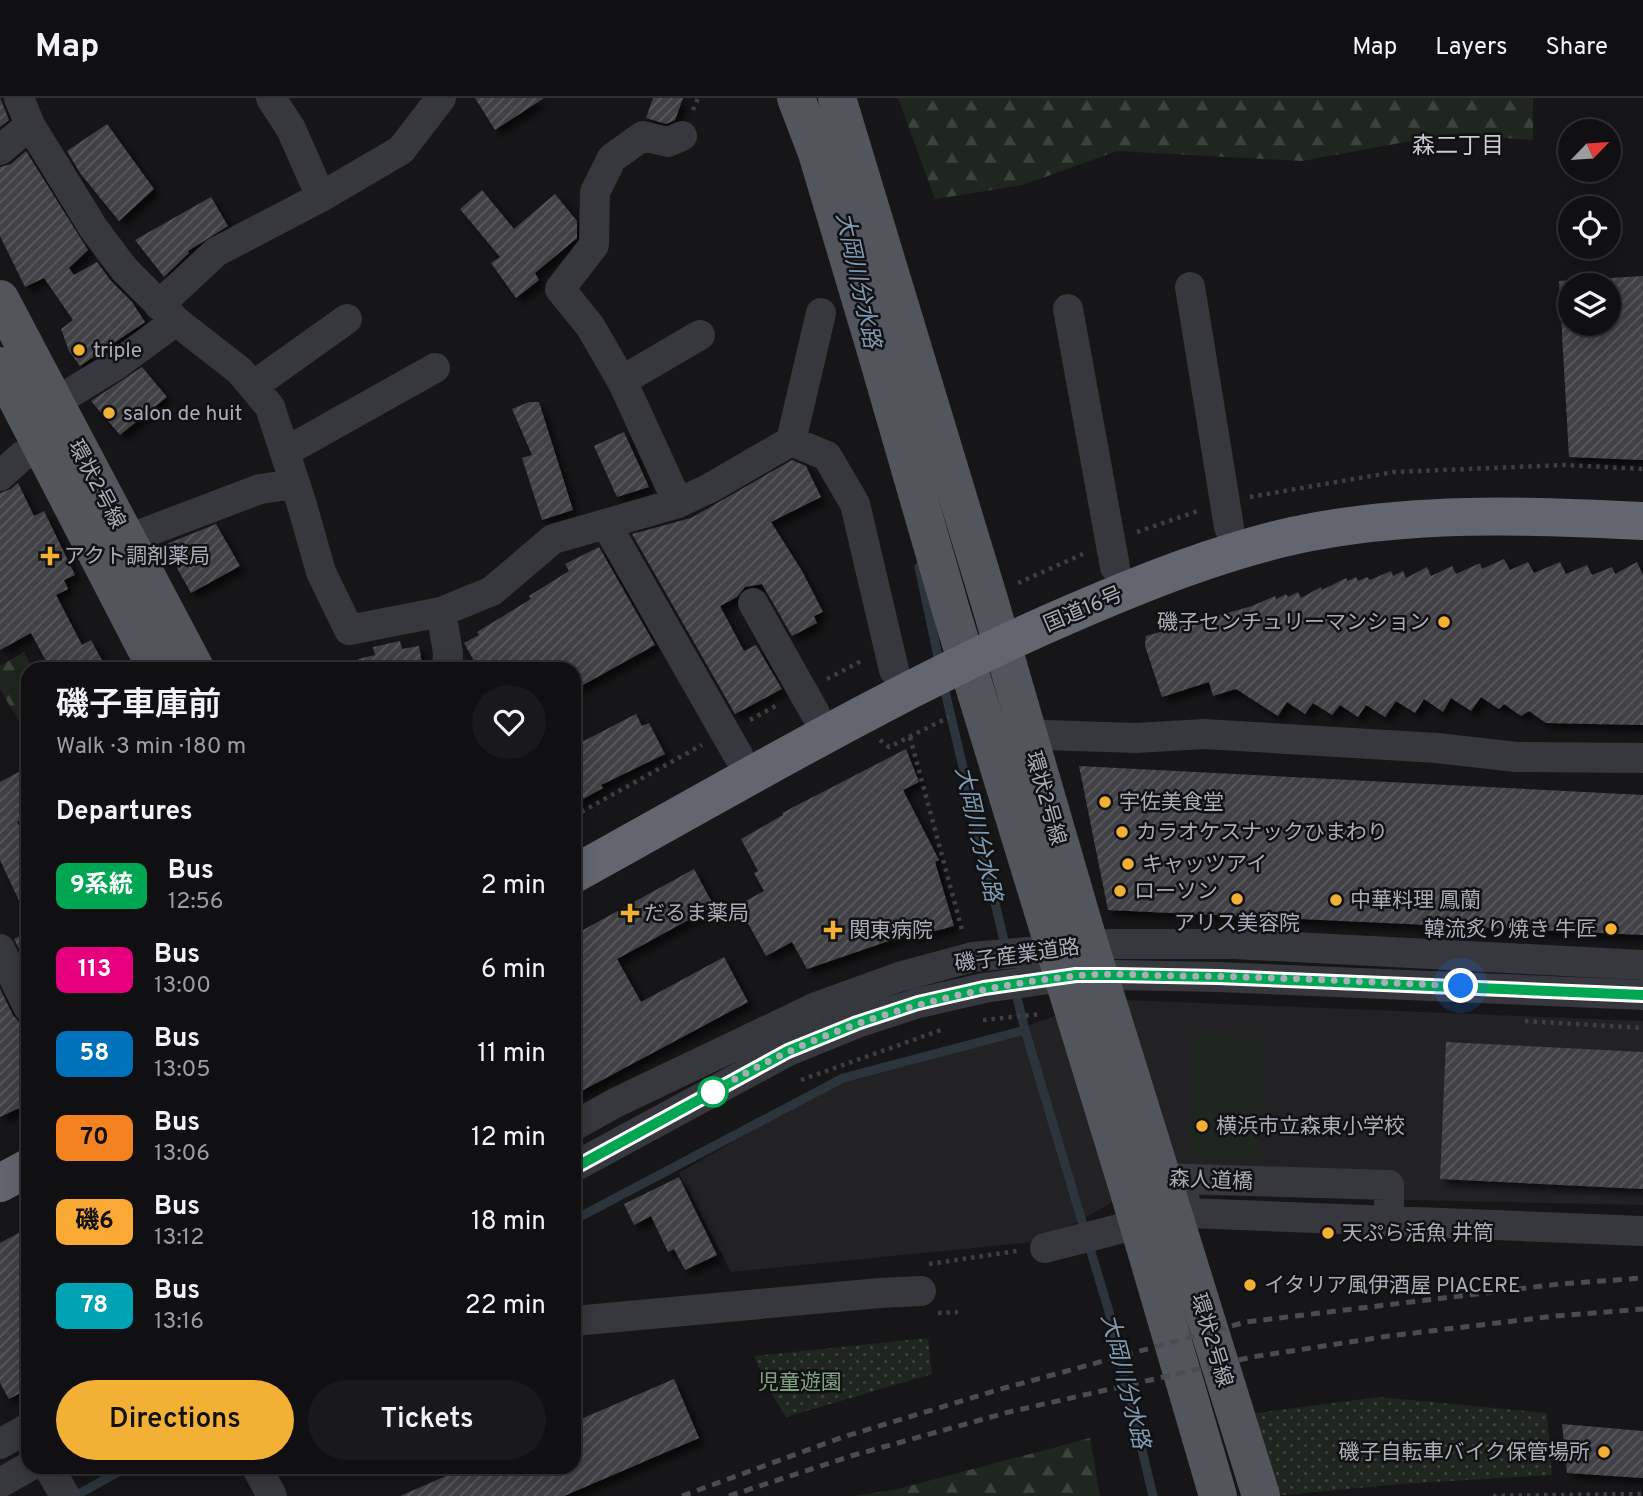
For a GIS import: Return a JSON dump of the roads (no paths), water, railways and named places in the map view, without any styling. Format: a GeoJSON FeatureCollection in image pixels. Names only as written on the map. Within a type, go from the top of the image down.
{"type":"FeatureCollection","features":[{"type":"Feature","properties":{"kind":"highway","name":"国道16号"},"geometry":{"type":"LineString","coordinates":[[581,869],[905,692],[1115,567],[1229,527],[1290,511],[1362,499],[1541,491],[1643,496]]}},
{"type":"Feature","properties":{"kind":"highway","name":"国道16号"},"geometry":{"type":"LineString","coordinates":[[581,842],[894,670],[1014,625],[1248,547],[1365,524],[1418,520],[1541,516],[1643,521]]}},
{"type":"Feature","properties":{"kind":"highway"},"geometry":{"type":"LineString","coordinates":[[0,1155],[21,1144]]}},
{"type":"Feature","properties":{"kind":"highway"},"geometry":{"type":"LineString","coordinates":[[0,1183],[21,1172]]}},
{"type":"Feature","properties":{"kind":"main road","name":"環状2号線"},"geometry":{"type":"LineString","coordinates":[[796,98],[817,153],[869,325],[952,614],[1129,1192],[1218,1496]]}},
{"type":"Feature","properties":{"kind":"main road","name":"環状2号線"},"geometry":{"type":"LineString","coordinates":[[837,98],[986,590],[1090,946],[1261,1496]]}},
{"type":"Feature","properties":{"kind":"main road","name":"環状2号線"},"geometry":{"type":"LineString","coordinates":[[0,299],[192,662]]}},
{"type":"Feature","properties":{"kind":"main road","name":"環状2号線"},"geometry":{"type":"LineString","coordinates":[[0,366],[153,662]]}},
{"type":"Feature","properties":{"kind":"street"},"geometry":{"type":"LineString","coordinates":[[271,98],[291,129],[321,197]]}},
{"type":"Feature","properties":{"kind":"street"},"geometry":{"type":"LineString","coordinates":[[54,403],[116,365],[168,313],[216,252],[321,197],[401,150],[441,98]]}},
{"type":"Feature","properties":{"kind":"street"},"geometry":{"type":"LineString","coordinates":[[0,150],[25,111],[94,229],[124,269],[168,313],[240,370],[270,407],[321,572],[349,630],[441,612],[492,592],[553,539],[678,503],[710,488],[791,441],[821,313]]}},
{"type":"Feature","properties":{"kind":"street"},"geometry":{"type":"LineString","coordinates":[[678,503],[623,383],[590,326],[560,289],[594,245],[596,192],[612,158],[643,136],[668,142],[682,136]]}},
{"type":"Feature","properties":{"kind":"street"},"geometry":{"type":"LineString","coordinates":[[1190,287],[1229,527]]}},
{"type":"Feature","properties":{"kind":"street"},"geometry":{"type":"LineString","coordinates":[[1068,309],[1115,567]]}},
{"type":"Feature","properties":{"kind":"street"},"geometry":{"type":"LineString","coordinates":[[253,386],[347,319]]}},
{"type":"Feature","properties":{"kind":"street"},"geometry":{"type":"LineString","coordinates":[[623,383],[635,373],[700,335]]}},
{"type":"Feature","properties":{"kind":"street"},"geometry":{"type":"LineString","coordinates":[[285,452],[435,368]]}},
{"type":"Feature","properties":{"kind":"street"},"geometry":{"type":"LineString","coordinates":[[791,441],[827,456],[855,504],[894,670]]}},
{"type":"Feature","properties":{"kind":"street"},"geometry":{"type":"LineString","coordinates":[[0,477],[22,456],[42,449]]}},
{"type":"Feature","properties":{"kind":"street"},"geometry":{"type":"LineString","coordinates":[[128,539],[260,489],[295,484]]}},
{"type":"Feature","properties":{"kind":"street"},"geometry":{"type":"LineString","coordinates":[[606,524],[738,755]]}},
{"type":"Feature","properties":{"kind":"street"},"geometry":{"type":"LineString","coordinates":[[753,603],[815,713]]}},
{"type":"Feature","properties":{"kind":"street"},"geometry":{"type":"LineString","coordinates":[[441,612],[447,662]]}},
{"type":"Feature","properties":{"kind":"street"},"geometry":{"type":"LineString","coordinates":[[1014,625],[1045,735],[1111,944]]}},
{"type":"Feature","properties":{"kind":"street"},"geometry":{"type":"LineString","coordinates":[[1045,735],[1136,738],[1204,734],[1437,748],[1516,757],[1643,758]]}},
{"type":"Feature","properties":{"kind":"street","name":"磯子産業道路"},"geometry":{"type":"LineString","coordinates":[[581,1122],[615,1103],[816,1007],[899,977],[968,947],[1234,944],[1410,969],[1643,995]]}},
{"type":"Feature","properties":{"kind":"street"},"geometry":{"type":"LineString","coordinates":[[0,949],[21,992]]}},
{"type":"Feature","properties":{"kind":"street","name":"磯子産業道路"},"geometry":{"type":"LineString","coordinates":[[581,1163],[788,1051],[857,1023],[918,1003],[984,988],[1076,975],[1643,965]]}},
{"type":"Feature","properties":{"kind":"street"},"geometry":{"type":"LineString","coordinates":[[1116,975],[1122,1007],[1189,1213],[1643,1231]]}},
{"type":"Feature","properties":{"kind":"street","name":"森人道橋"},"geometry":{"type":"LineString","coordinates":[[1045,1248],[1146,1222],[1147,1177],[1389,1185],[1389,1221]]}},
{"type":"Feature","properties":{"kind":"street"},"geometry":{"type":"LineString","coordinates":[[581,1320],[921,1291]]}},
{"type":"Feature","properties":{"kind":"street"},"geometry":{"type":"LineString","coordinates":[[0,1444],[21,1432]]}},
{"type":"Feature","properties":{"kind":"street"},"geometry":{"type":"LineString","coordinates":[[0,1483],[21,1471]]}},
{"type":"Feature","properties":{"kind":"street"},"geometry":{"type":"LineString","coordinates":[[53,1474],[65,1496]]}},
{"type":"Feature","properties":{"kind":"street"},"geometry":{"type":"LineString","coordinates":[[261,1474],[272,1496]]}},
{"type":"Feature","properties":{"kind":"waterway","name":"大岡川分水路"},"geometry":{"type":"LineString","coordinates":[[919,567],[940,666]]}},
{"type":"Feature","properties":{"kind":"waterway","name":"大岡川分水路"},"geometry":{"type":"LineString","coordinates":[[943,683],[1006,949]]}},
{"type":"Feature","properties":{"kind":"waterway","name":"大岡川分水路"},"geometry":{"type":"LineString","coordinates":[[1015,990],[1109,1312],[1153,1496]]}},
{"type":"Feature","properties":{"kind":"waterway"},"geometry":{"type":"LineString","coordinates":[[581,1216],[843,1078],[1025,1030]]}},
{"type":"Feature","properties":{"kind":"waterway"},"geometry":{"type":"LineString","coordinates":[[75,1496],[115,1474]]}},
{"type":"Feature","properties":{"kind":"railway"},"geometry":{"type":"LineString","coordinates":[[682,1496],[843,1437],[1001,1389],[1246,1322],[1559,1284],[1643,1278]]}},
{"type":"Feature","properties":{"kind":"railway"},"geometry":{"type":"LineString","coordinates":[[729,1496],[851,1456],[1009,1412],[1252,1357],[1389,1336],[1555,1316],[1643,1309]]}},
{"type":"Feature","properties":{"kind":"place","name":"triple"},"geometry":{"type":"Point","coordinates":[79,350]}},
{"type":"Feature","properties":{"kind":"place","name":"salon de huit"},"geometry":{"type":"Point","coordinates":[109,413]}},
{"type":"Feature","properties":{"kind":"place","name":"アクト調剤薬局"},"geometry":{"type":"Point","coordinates":[50,556]}},
{"type":"Feature","properties":{"kind":"place","name":"磯子センチュリーマンション"},"geometry":{"type":"Point","coordinates":[1444,622]}},
{"type":"Feature","properties":{"kind":"place","name":"宇佐美食堂"},"geometry":{"type":"Point","coordinates":[1105,802]}},
{"type":"Feature","properties":{"kind":"place","name":"カラオケスナックひまわり"},"geometry":{"type":"Point","coordinates":[1122,832]}},
{"type":"Feature","properties":{"kind":"place","name":"キャッツアイ"},"geometry":{"type":"Point","coordinates":[1128,864]}},
{"type":"Feature","properties":{"kind":"place","name":"ローソン"},"geometry":{"type":"Point","coordinates":[1120,891]}},
{"type":"Feature","properties":{"kind":"place","name":"アリス美容院"},"geometry":{"type":"Point","coordinates":[1237,899]}},
{"type":"Feature","properties":{"kind":"place","name":"中華料理 鳳蘭"},"geometry":{"type":"Point","coordinates":[1336,900]}},
{"type":"Feature","properties":{"kind":"place","name":"だるま薬局"},"geometry":{"type":"Point","coordinates":[630,913]}},
{"type":"Feature","properties":{"kind":"place","name":"韓流炙り焼き 牛匠"},"geometry":{"type":"Point","coordinates":[1611,929]}},
{"type":"Feature","properties":{"kind":"place","name":"関東病院"},"geometry":{"type":"Point","coordinates":[833,930]}},
{"type":"Feature","properties":{"kind":"place","name":"横浜市立森東小学校"},"geometry":{"type":"Point","coordinates":[1202,1126]}},
{"type":"Feature","properties":{"kind":"place","name":"天ぷら活魚 井筒"},"geometry":{"type":"Point","coordinates":[1328,1233]}},
{"type":"Feature","properties":{"kind":"place","name":"イタリア風伊酒屋 PIACERE"},"geometry":{"type":"Point","coordinates":[1250,1285]}},
{"type":"Feature","properties":{"kind":"place","name":"磯子自転車バイク保管場所"},"geometry":{"type":"Point","coordinates":[1604,1452]}},
{"type":"Feature","properties":{"kind":"district","name":"森二丁目"},"geometry":{"type":"Point","coordinates":[1458,145]}},
{"type":"Feature","properties":{"kind":"park label","name":"児童遊園"},"geometry":{"type":"Point","coordinates":[800,1382]}}]}
